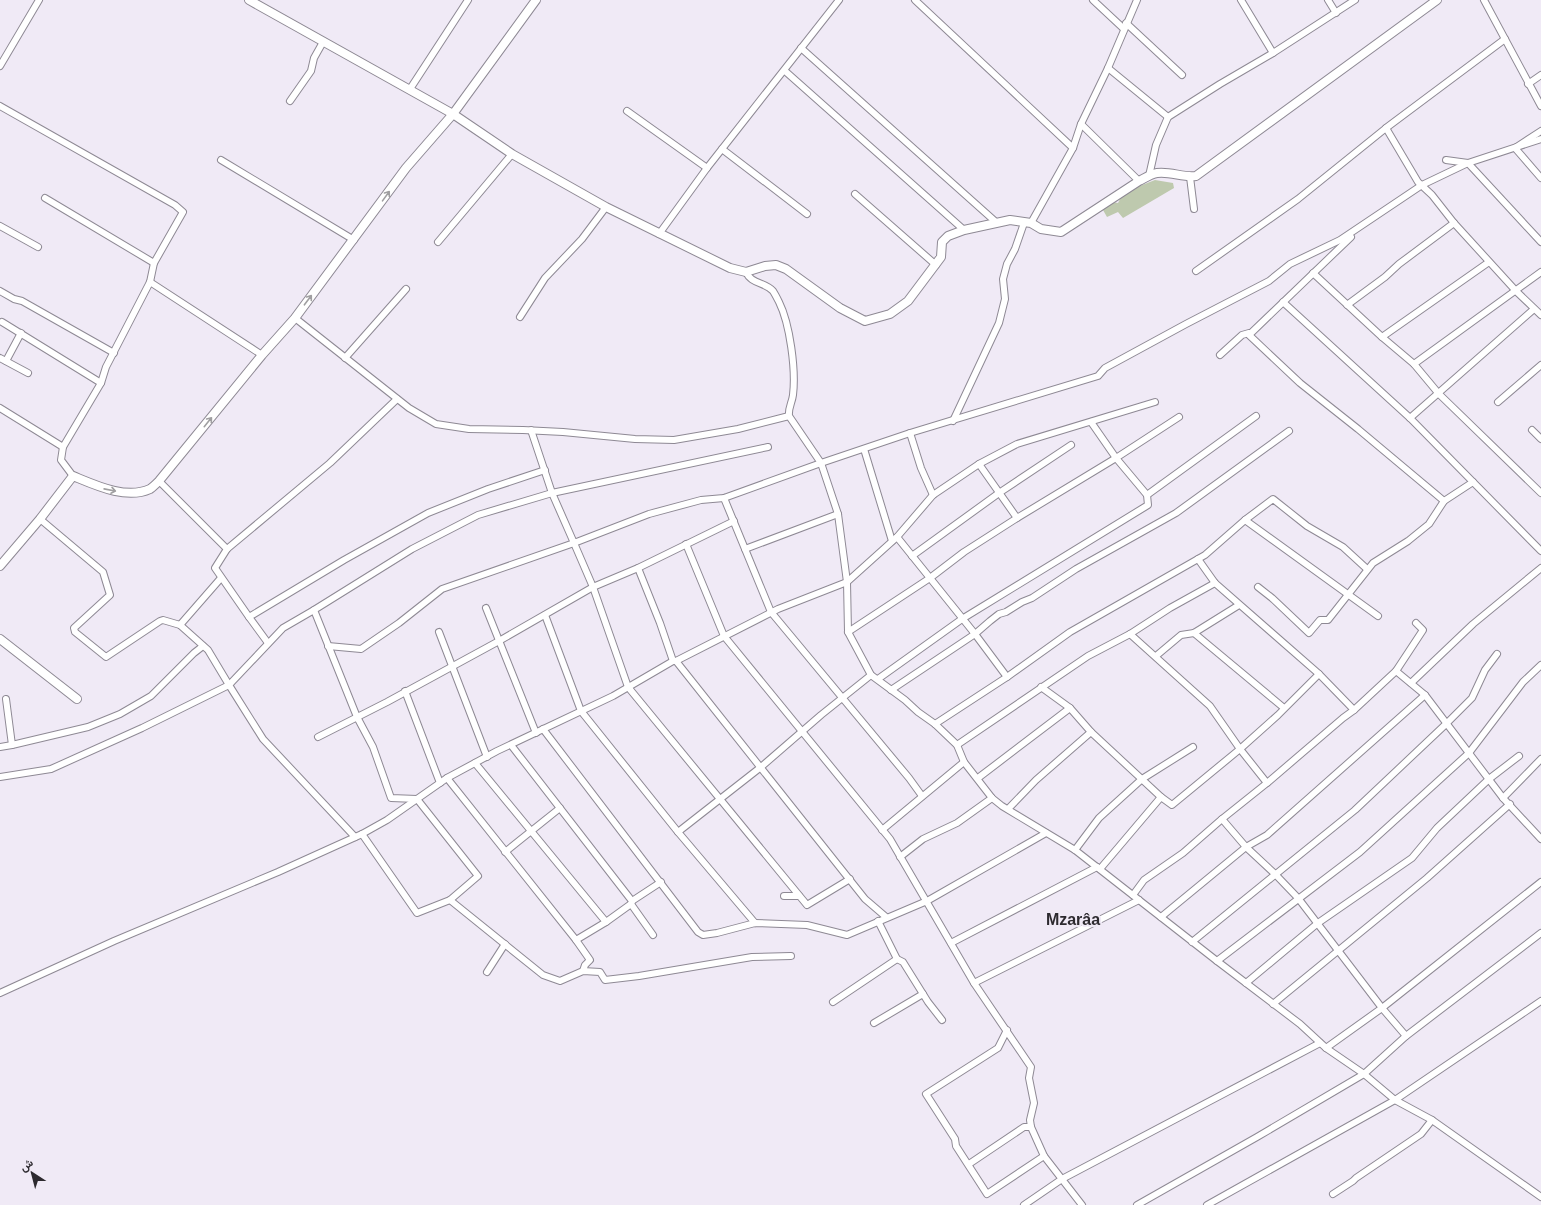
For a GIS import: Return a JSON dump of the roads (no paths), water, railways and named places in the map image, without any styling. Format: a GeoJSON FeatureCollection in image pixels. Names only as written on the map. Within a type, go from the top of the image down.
{"type":"FeatureCollection","features":[{"type":"Feature","properties":{"kind":"street"},"geometry":{"type":"LineString","coordinates":[[0,66],[39,0]]}},
{"type":"Feature","properties":{"kind":"street"},"geometry":{"type":"LineString","coordinates":[[250,0],[453,114],[512,154],[606,207],[730,268],[746,272],[765,266],[776,265],[786,269],[840,308],[864,321],[890,314],[908,301],[941,257],[942,242],[948,236],[964,230],[1010,220],[1028,223],[1042,229],[1061,232],[1149,176],[1158,173],[1190,177],[1196,176],[1437,0]]}},
{"type":"Feature","properties":{"kind":"street"},"geometry":{"type":"LineString","coordinates":[[410,89],[468,0]]}},
{"type":"Feature","properties":{"kind":"street"},"geometry":{"type":"LineString","coordinates":[[0,106],[175,205],[183,212],[154,263],[150,282],[106,367],[100,383],[63,447],[61,460],[73,476],[105,489],[133,493],[150,489],[160,481],[262,355],[294,318],[354,240],[406,168],[453,114],[536,0]]}},
{"type":"Feature","properties":{"kind":"street"},"geometry":{"type":"LineString","coordinates":[[659,234],[707,168],[785,71],[839,0]]}},
{"type":"Feature","properties":{"kind":"street"},"geometry":{"type":"LineString","coordinates":[[915,0],[1073,148]]}},
{"type":"Feature","properties":{"kind":"street"},"geometry":{"type":"LineString","coordinates":[[1093,0],[1182,76]]}},
{"type":"Feature","properties":{"kind":"street"},"geometry":{"type":"LineString","coordinates":[[953,421],[999,323],[1005,299],[1003,279],[1007,264],[1028,223],[1073,148],[1081,124],[1108,68],[1137,0]]}},
{"type":"Feature","properties":{"kind":"street"},"geometry":{"type":"LineString","coordinates":[[1240,0],[1273,53]]}},
{"type":"Feature","properties":{"kind":"street"},"geometry":{"type":"LineString","coordinates":[[1328,0],[1336,13]]}},
{"type":"Feature","properties":{"kind":"street"},"geometry":{"type":"LineString","coordinates":[[1149,176],[1156,145],[1168,117],[1273,53],[1355,0]]}},
{"type":"Feature","properties":{"kind":"street"},"geometry":{"type":"LineString","coordinates":[[1484,0],[1541,106]]}},
{"type":"Feature","properties":{"kind":"street"},"geometry":{"type":"LineString","coordinates":[[1196,271],[1298,199],[1386,128],[1505,39]]}},
{"type":"Feature","properties":{"kind":"street"},"geometry":{"type":"LineString","coordinates":[[290,101],[311,71],[314,58],[323,42]]}},
{"type":"Feature","properties":{"kind":"street"},"geometry":{"type":"LineString","coordinates":[[801,48],[997,223]]}},
{"type":"Feature","properties":{"kind":"street"},"geometry":{"type":"LineString","coordinates":[[1108,68],[1168,117]]}},
{"type":"Feature","properties":{"kind":"street"},"geometry":{"type":"LineString","coordinates":[[785,71],[964,230]]}},
{"type":"Feature","properties":{"kind":"street"},"geometry":{"type":"LineString","coordinates":[[1528,84],[1541,75]]}},
{"type":"Feature","properties":{"kind":"street"},"geometry":{"type":"LineString","coordinates":[[627,111],[707,168]]}},
{"type":"Feature","properties":{"kind":"street"},"geometry":{"type":"LineString","coordinates":[[1081,124],[1139,181]]}},
{"type":"Feature","properties":{"kind":"street"},"geometry":{"type":"LineString","coordinates":[[1386,128],[1418,182],[1489,262],[1541,315]]}},
{"type":"Feature","properties":{"kind":"street"},"geometry":{"type":"LineString","coordinates":[[1515,148],[1541,131]]}},
{"type":"Feature","properties":{"kind":"street"},"geometry":{"type":"LineString","coordinates":[[328,646],[361,649],[399,623],[442,589],[574,543],[649,514],[701,500],[724,498],[910,433],[1098,376],[1105,368],[1269,281],[1290,264],[1340,240],[1422,185],[1468,163],[1541,139]]}},
{"type":"Feature","properties":{"kind":"street"},"geometry":{"type":"LineString","coordinates":[[1515,148],[1541,178]]}},
{"type":"Feature","properties":{"kind":"street"},"geometry":{"type":"LineString","coordinates":[[722,149],[807,214]]}},
{"type":"Feature","properties":{"kind":"street"},"geometry":{"type":"LineString","coordinates":[[438,242],[512,154]]}},
{"type":"Feature","properties":{"kind":"street"},"geometry":{"type":"LineString","coordinates":[[221,160],[354,240]]}},
{"type":"Feature","properties":{"kind":"street"},"geometry":{"type":"LineString","coordinates":[[1446,160],[1468,163],[1541,242]]}},
{"type":"Feature","properties":{"kind":"street"},"geometry":{"type":"LineString","coordinates":[[1190,177],[1194,209]]}},
{"type":"Feature","properties":{"kind":"street"},"geometry":{"type":"LineString","coordinates":[[855,194],[936,265]]}},
{"type":"Feature","properties":{"kind":"street"},"geometry":{"type":"LineString","coordinates":[[45,198],[154,263]]}},
{"type":"Feature","properties":{"kind":"street"},"geometry":{"type":"LineString","coordinates":[[520,317],[545,278],[582,239],[606,207]]}},
{"type":"Feature","properties":{"kind":"street"},"geometry":{"type":"LineString","coordinates":[[1347,305],[1454,223]]}},
{"type":"Feature","properties":{"kind":"street"},"geometry":{"type":"LineString","coordinates":[[0,226],[38,247]]}},
{"type":"Feature","properties":{"kind":"street"},"geometry":{"type":"LineString","coordinates":[[1220,355],[1242,335],[1249,333],[1361,227]]}},
{"type":"Feature","properties":{"kind":"street"},"geometry":{"type":"LineString","coordinates":[[1382,337],[1489,262]]}},
{"type":"Feature","properties":{"kind":"street"},"geometry":{"type":"LineString","coordinates":[[746,272],[749,277],[772,290],[780,303],[787,328],[794,365],[792,396],[788,408],[789,416],[821,463],[838,514],[847,582],[848,632],[872,675],[935,724],[956,745],[964,762],[978,778],[992,798],[1002,806],[1075,850],[1192,942],[1300,1024],[1326,1048],[1364,1074],[1395,1100],[1432,1120],[1541,1197]]}},
{"type":"Feature","properties":{"kind":"street"},"geometry":{"type":"LineString","coordinates":[[1414,364],[1541,272]]}},
{"type":"Feature","properties":{"kind":"street"},"geometry":{"type":"LineString","coordinates":[[1313,273],[1382,337],[1414,364],[1439,394],[1541,493]]}},
{"type":"Feature","properties":{"kind":"street"},"geometry":{"type":"LineString","coordinates":[[150,282],[262,355]]}},
{"type":"Feature","properties":{"kind":"street"},"geometry":{"type":"LineString","coordinates":[[346,358],[406,289]]}},
{"type":"Feature","properties":{"kind":"street"},"geometry":{"type":"LineString","coordinates":[[0,291],[14,300],[22,301],[114,353]]}},
{"type":"Feature","properties":{"kind":"street"},"geometry":{"type":"LineString","coordinates":[[1283,302],[1410,418],[1541,551]]}},
{"type":"Feature","properties":{"kind":"street"},"geometry":{"type":"LineString","coordinates":[[1410,418],[1534,309]]}},
{"type":"Feature","properties":{"kind":"street"},"geometry":{"type":"LineString","coordinates":[[294,318],[409,408],[436,424],[469,429],[531,430],[635,439],[674,440],[738,429],[789,416]]}},
{"type":"Feature","properties":{"kind":"street"},"geometry":{"type":"LineString","coordinates":[[2,322],[100,383]]}},
{"type":"Feature","properties":{"kind":"street"},"geometry":{"type":"LineString","coordinates":[[21,333],[3,359],[28,373]]}},
{"type":"Feature","properties":{"kind":"street"},"geometry":{"type":"LineString","coordinates":[[1249,333],[1250,336],[1300,383],[1444,501]]}},
{"type":"Feature","properties":{"kind":"street"},"geometry":{"type":"LineString","coordinates":[[1498,402],[1541,365]]}},
{"type":"Feature","properties":{"kind":"street"},"geometry":{"type":"LineString","coordinates":[[268,643],[216,570],[216,566],[227,549],[330,463],[397,398]]}},
{"type":"Feature","properties":{"kind":"street"},"geometry":{"type":"LineString","coordinates":[[0,994],[114,941],[278,872],[362,834],[387,820],[447,778],[475,763],[582,711],[674,661],[771,612],[847,582],[897,537],[933,495],[979,464],[1017,444],[1156,402]]}},
{"type":"Feature","properties":{"kind":"street"},"geometry":{"type":"LineString","coordinates":[[0,408],[63,447]]}},
{"type":"Feature","properties":{"kind":"street"},"geometry":{"type":"LineString","coordinates":[[1147,495],[1256,416]]}},
{"type":"Feature","properties":{"kind":"street"},"geometry":{"type":"LineString","coordinates":[[848,632],[930,578],[964,552],[1116,458],[1179,417]]}},
{"type":"Feature","properties":{"kind":"street"},"geometry":{"type":"LineString","coordinates":[[878,679],[962,618],[1148,505],[1147,495],[1116,458],[1091,422]]}},
{"type":"Feature","properties":{"kind":"street"},"geometry":{"type":"LineString","coordinates":[[531,430],[552,493],[593,587],[628,687],[807,905],[850,879]]}},
{"type":"Feature","properties":{"kind":"street"},"geometry":{"type":"LineString","coordinates":[[1532,430],[1541,440]]}},
{"type":"Feature","properties":{"kind":"street"},"geometry":{"type":"LineString","coordinates":[[891,690],[975,634],[999,614],[1006,612],[1022,602],[1032,598],[1076,569],[1176,513],[1289,431]]}},
{"type":"Feature","properties":{"kind":"street"},"geometry":{"type":"LineString","coordinates":[[910,433],[921,468],[933,495]]}},
{"type":"Feature","properties":{"kind":"street"},"geometry":{"type":"LineString","coordinates":[[912,556],[999,492],[1071,445]]}},
{"type":"Feature","properties":{"kind":"street"},"geometry":{"type":"LineString","coordinates":[[0,777],[51,770],[142,728],[229,685],[283,628],[412,549],[478,515],[552,493],[768,447]]}},
{"type":"Feature","properties":{"kind":"street"},"geometry":{"type":"LineString","coordinates":[[864,449],[892,541]]}},
{"type":"Feature","properties":{"kind":"street"},"geometry":{"type":"LineString","coordinates":[[979,464],[1017,518]]}},
{"type":"Feature","properties":{"kind":"street"},"geometry":{"type":"LineString","coordinates":[[249,617],[428,512],[488,489],[545,470]]}},
{"type":"Feature","properties":{"kind":"street"},"geometry":{"type":"LineString","coordinates":[[0,566],[40,519],[73,476]]}},
{"type":"Feature","properties":{"kind":"street"},"geometry":{"type":"LineString","coordinates":[[160,481],[227,549]]}},
{"type":"Feature","properties":{"kind":"street"},"geometry":{"type":"LineString","coordinates":[[1258,587],[1272,598],[1309,633],[1320,620],[1328,620],[1373,563],[1408,541],[1429,524],[1444,501],[1473,482]]}},
{"type":"Feature","properties":{"kind":"street"},"geometry":{"type":"LineString","coordinates":[[724,498],[771,612],[922,796]]}},
{"type":"Feature","properties":{"kind":"street"},"geometry":{"type":"LineString","coordinates":[[935,724],[1007,677],[1070,632],[1205,555],[1245,520],[1272,499],[1307,526],[1343,547],[1367,569]]}},
{"type":"Feature","properties":{"kind":"street"},"geometry":{"type":"LineString","coordinates":[[745,549],[838,514]]}},
{"type":"Feature","properties":{"kind":"street"},"geometry":{"type":"LineString","coordinates":[[40,519],[105,575],[110,595],[74,628],[74,630],[106,657],[160,621],[163,620],[180,625],[208,650],[263,739],[355,837]]}},
{"type":"Feature","properties":{"kind":"street"},"geometry":{"type":"LineString","coordinates":[[1245,520],[1378,616]]}},
{"type":"Feature","properties":{"kind":"street"},"geometry":{"type":"LineString","coordinates":[[318,737],[499,641],[593,587],[638,568],[734,522]]}},
{"type":"Feature","properties":{"kind":"street"},"geometry":{"type":"LineString","coordinates":[[897,537],[975,634],[1007,677]]}},
{"type":"Feature","properties":{"kind":"street"},"geometry":{"type":"LineString","coordinates":[[686,544],[724,636],[890,840],[974,982],[1031,1067],[1029,1078],[1034,1103],[1030,1120],[1031,1127],[1044,1156],[1062,1179],[1078,1204]]}},
{"type":"Feature","properties":{"kind":"street"},"geometry":{"type":"LineString","coordinates":[[1198,559],[1215,583],[1319,674],[1354,710]]}},
{"type":"Feature","properties":{"kind":"street"},"geometry":{"type":"LineString","coordinates":[[638,568],[674,661],[761,767],[865,899],[886,917]]}},
{"type":"Feature","properties":{"kind":"street"},"geometry":{"type":"LineString","coordinates":[[1411,683],[1473,624],[1541,568]]}},
{"type":"Feature","properties":{"kind":"street"},"geometry":{"type":"LineString","coordinates":[[180,625],[222,578]]}},
{"type":"Feature","properties":{"kind":"street"},"geometry":{"type":"LineString","coordinates":[[956,745],[1088,656],[1130,634],[1170,608],[1215,583]]}},
{"type":"Feature","properties":{"kind":"street"},"geometry":{"type":"LineString","coordinates":[[1156,656],[1181,635],[1194,633],[1239,605]]}},
{"type":"Feature","properties":{"kind":"street"},"geometry":{"type":"LineString","coordinates":[[486,608],[536,733]]}},
{"type":"Feature","properties":{"kind":"street"},"geometry":{"type":"LineString","coordinates":[[314,610],[357,717],[373,747],[391,798],[417,799],[478,876],[450,900],[417,913],[362,834]]}},
{"type":"Feature","properties":{"kind":"street"},"geometry":{"type":"LineString","coordinates":[[545,614],[582,711],[678,832],[755,923]]}},
{"type":"Feature","properties":{"kind":"street"},"geometry":{"type":"LineString","coordinates":[[1133,896],[1144,880],[1184,853],[1222,819],[1354,710],[1396,671],[1423,630],[1416,623]]}},
{"type":"Feature","properties":{"kind":"street"},"geometry":{"type":"LineString","coordinates":[[439,632],[487,757]]}},
{"type":"Feature","properties":{"kind":"street"},"geometry":{"type":"LineString","coordinates":[[1194,633],[1284,708]]}},
{"type":"Feature","properties":{"kind":"street"},"geometry":{"type":"LineString","coordinates":[[1130,634],[1210,706],[1240,749],[1267,783]]}},
{"type":"Feature","properties":{"kind":"street"},"geometry":{"type":"LineString","coordinates":[[0,639],[76,698]]}},
{"type":"Feature","properties":{"kind":"street"},"geometry":{"type":"LineString","coordinates":[[0,747],[88,728],[120,714],[151,696],[194,652],[202,646]]}},
{"type":"Feature","properties":{"kind":"street"},"geometry":{"type":"LineString","coordinates":[[1192,942],[1355,810],[1446,724],[1472,698],[1485,670],[1496,654]]}},
{"type":"Feature","properties":{"kind":"street"},"geometry":{"type":"LineString","coordinates":[[1217,961],[1360,852],[1469,753],[1523,682],[1541,665]]}},
{"type":"Feature","properties":{"kind":"street"},"geometry":{"type":"LineString","coordinates":[[1396,671],[1424,695],[1503,798],[1541,839]]}},
{"type":"Feature","properties":{"kind":"street"},"geometry":{"type":"LineString","coordinates":[[1156,804],[1172,804],[1240,749],[1319,674]]}},
{"type":"Feature","properties":{"kind":"street"},"geometry":{"type":"LineString","coordinates":[[678,832],[761,767],[842,697],[872,675]]}},
{"type":"Feature","properties":{"kind":"street"},"geometry":{"type":"LineString","coordinates":[[1041,687],[1070,708],[1091,732],[1161,797],[1172,804]]}},
{"type":"Feature","properties":{"kind":"street"},"geometry":{"type":"LineString","coordinates":[[405,691],[440,783]]}},
{"type":"Feature","properties":{"kind":"street"},"geometry":{"type":"LineString","coordinates":[[1161,917],[1246,847],[1267,835],[1424,695]]}},
{"type":"Feature","properties":{"kind":"street"},"geometry":{"type":"LineString","coordinates":[[6,699],[12,745]]}},
{"type":"Feature","properties":{"kind":"street"},"geometry":{"type":"LineString","coordinates":[[978,778],[1070,708]]}},
{"type":"Feature","properties":{"kind":"street"},"geometry":{"type":"LineString","coordinates":[[543,729],[698,932],[703,935],[755,923],[807,925],[847,935],[886,917],[927,901],[1046,833]]}},
{"type":"Feature","properties":{"kind":"street"},"geometry":{"type":"LineString","coordinates":[[1008,809],[1036,780],[1091,732]]}},
{"type":"Feature","properties":{"kind":"street"},"geometry":{"type":"LineString","coordinates":[[510,745],[560,808],[654,935]]}},
{"type":"Feature","properties":{"kind":"street"},"geometry":{"type":"LineString","coordinates":[[1075,850],[1099,818],[1142,779],[1193,746]]}},
{"type":"Feature","properties":{"kind":"street"},"geometry":{"type":"LineString","coordinates":[[1246,983],[1318,923],[1412,858],[1437,828],[1489,779],[1519,756]]}},
{"type":"Feature","properties":{"kind":"street"},"geometry":{"type":"LineString","coordinates":[[1503,798],[1541,759]]}},
{"type":"Feature","properties":{"kind":"street"},"geometry":{"type":"LineString","coordinates":[[882,830],[964,762]]}},
{"type":"Feature","properties":{"kind":"street"},"geometry":{"type":"LineString","coordinates":[[475,763],[606,922]]}},
{"type":"Feature","properties":{"kind":"street"},"geometry":{"type":"LineString","coordinates":[[447,778],[576,940],[590,960],[585,965],[583,972]]}},
{"type":"Feature","properties":{"kind":"street"},"geometry":{"type":"LineString","coordinates":[[951,943],[1098,868],[1161,797]]}},
{"type":"Feature","properties":{"kind":"street"},"geometry":{"type":"LineString","coordinates":[[900,857],[922,839],[957,823],[992,798]]}},
{"type":"Feature","properties":{"kind":"street"},"geometry":{"type":"LineString","coordinates":[[1273,1004],[1427,878],[1510,804]]}},
{"type":"Feature","properties":{"kind":"street"},"geometry":{"type":"LineString","coordinates":[[505,852],[560,808]]}},
{"type":"Feature","properties":{"kind":"street"},"geometry":{"type":"LineString","coordinates":[[1222,819],[1246,847],[1298,898],[1382,1008],[1406,1036]]}},
{"type":"Feature","properties":{"kind":"street"},"geometry":{"type":"LineString","coordinates":[[576,940],[606,922],[661,882]]}},
{"type":"Feature","properties":{"kind":"street"},"geometry":{"type":"LineString","coordinates":[[1326,1048],[1382,1008],[1541,882]]}},
{"type":"Feature","properties":{"kind":"street"},"geometry":{"type":"LineString","coordinates":[[784,896],[799,896]]}},
{"type":"Feature","properties":{"kind":"street"},"geometry":{"type":"LineString","coordinates":[[450,900],[543,975],[560,981],[583,972],[600,972],[605,980],[639,976],[752,957],[791,956]]}},
{"type":"Feature","properties":{"kind":"street"},"geometry":{"type":"LineString","coordinates":[[974,982],[1139,900]]}},
{"type":"Feature","properties":{"kind":"street"},"geometry":{"type":"LineString","coordinates":[[878,921],[897,959],[903,962],[923,994],[942,1020]]}},
{"type":"Feature","properties":{"kind":"street"},"geometry":{"type":"LineString","coordinates":[[1137,1205],[1364,1074],[1406,1036],[1541,933]]}},
{"type":"Feature","properties":{"kind":"street"},"geometry":{"type":"LineString","coordinates":[[487,972],[505,944]]}},
{"type":"Feature","properties":{"kind":"street"},"geometry":{"type":"LineString","coordinates":[[833,1002],[897,959]]}},
{"type":"Feature","properties":{"kind":"street"},"geometry":{"type":"LineString","coordinates":[[874,1023],[923,994]]}},
{"type":"Feature","properties":{"kind":"street"},"geometry":{"type":"LineString","coordinates":[[1207,1205],[1395,1100],[1541,1001]]}},
{"type":"Feature","properties":{"kind":"street"},"geometry":{"type":"LineString","coordinates":[[1007,1030],[998,1048],[926,1094],[955,1139],[956,1146],[987,1194],[1044,1156]]}},
{"type":"Feature","properties":{"kind":"street"},"geometry":{"type":"LineString","coordinates":[[1024,1205],[1062,1179],[1320,1043]]}},
{"type":"Feature","properties":{"kind":"street"},"geometry":{"type":"LineString","coordinates":[[1333,1194],[1353,1182],[1356,1178],[1421,1134],[1432,1120]]}},
{"type":"Feature","properties":{"kind":"street"},"geometry":{"type":"LineString","coordinates":[[969,1164],[1024,1127],[1031,1127]]}},
{"type":"Feature","properties":{"kind":"district","name":"Mzarâa"},"geometry":{"type":"Point","coordinates":[1073,919]}}]}
